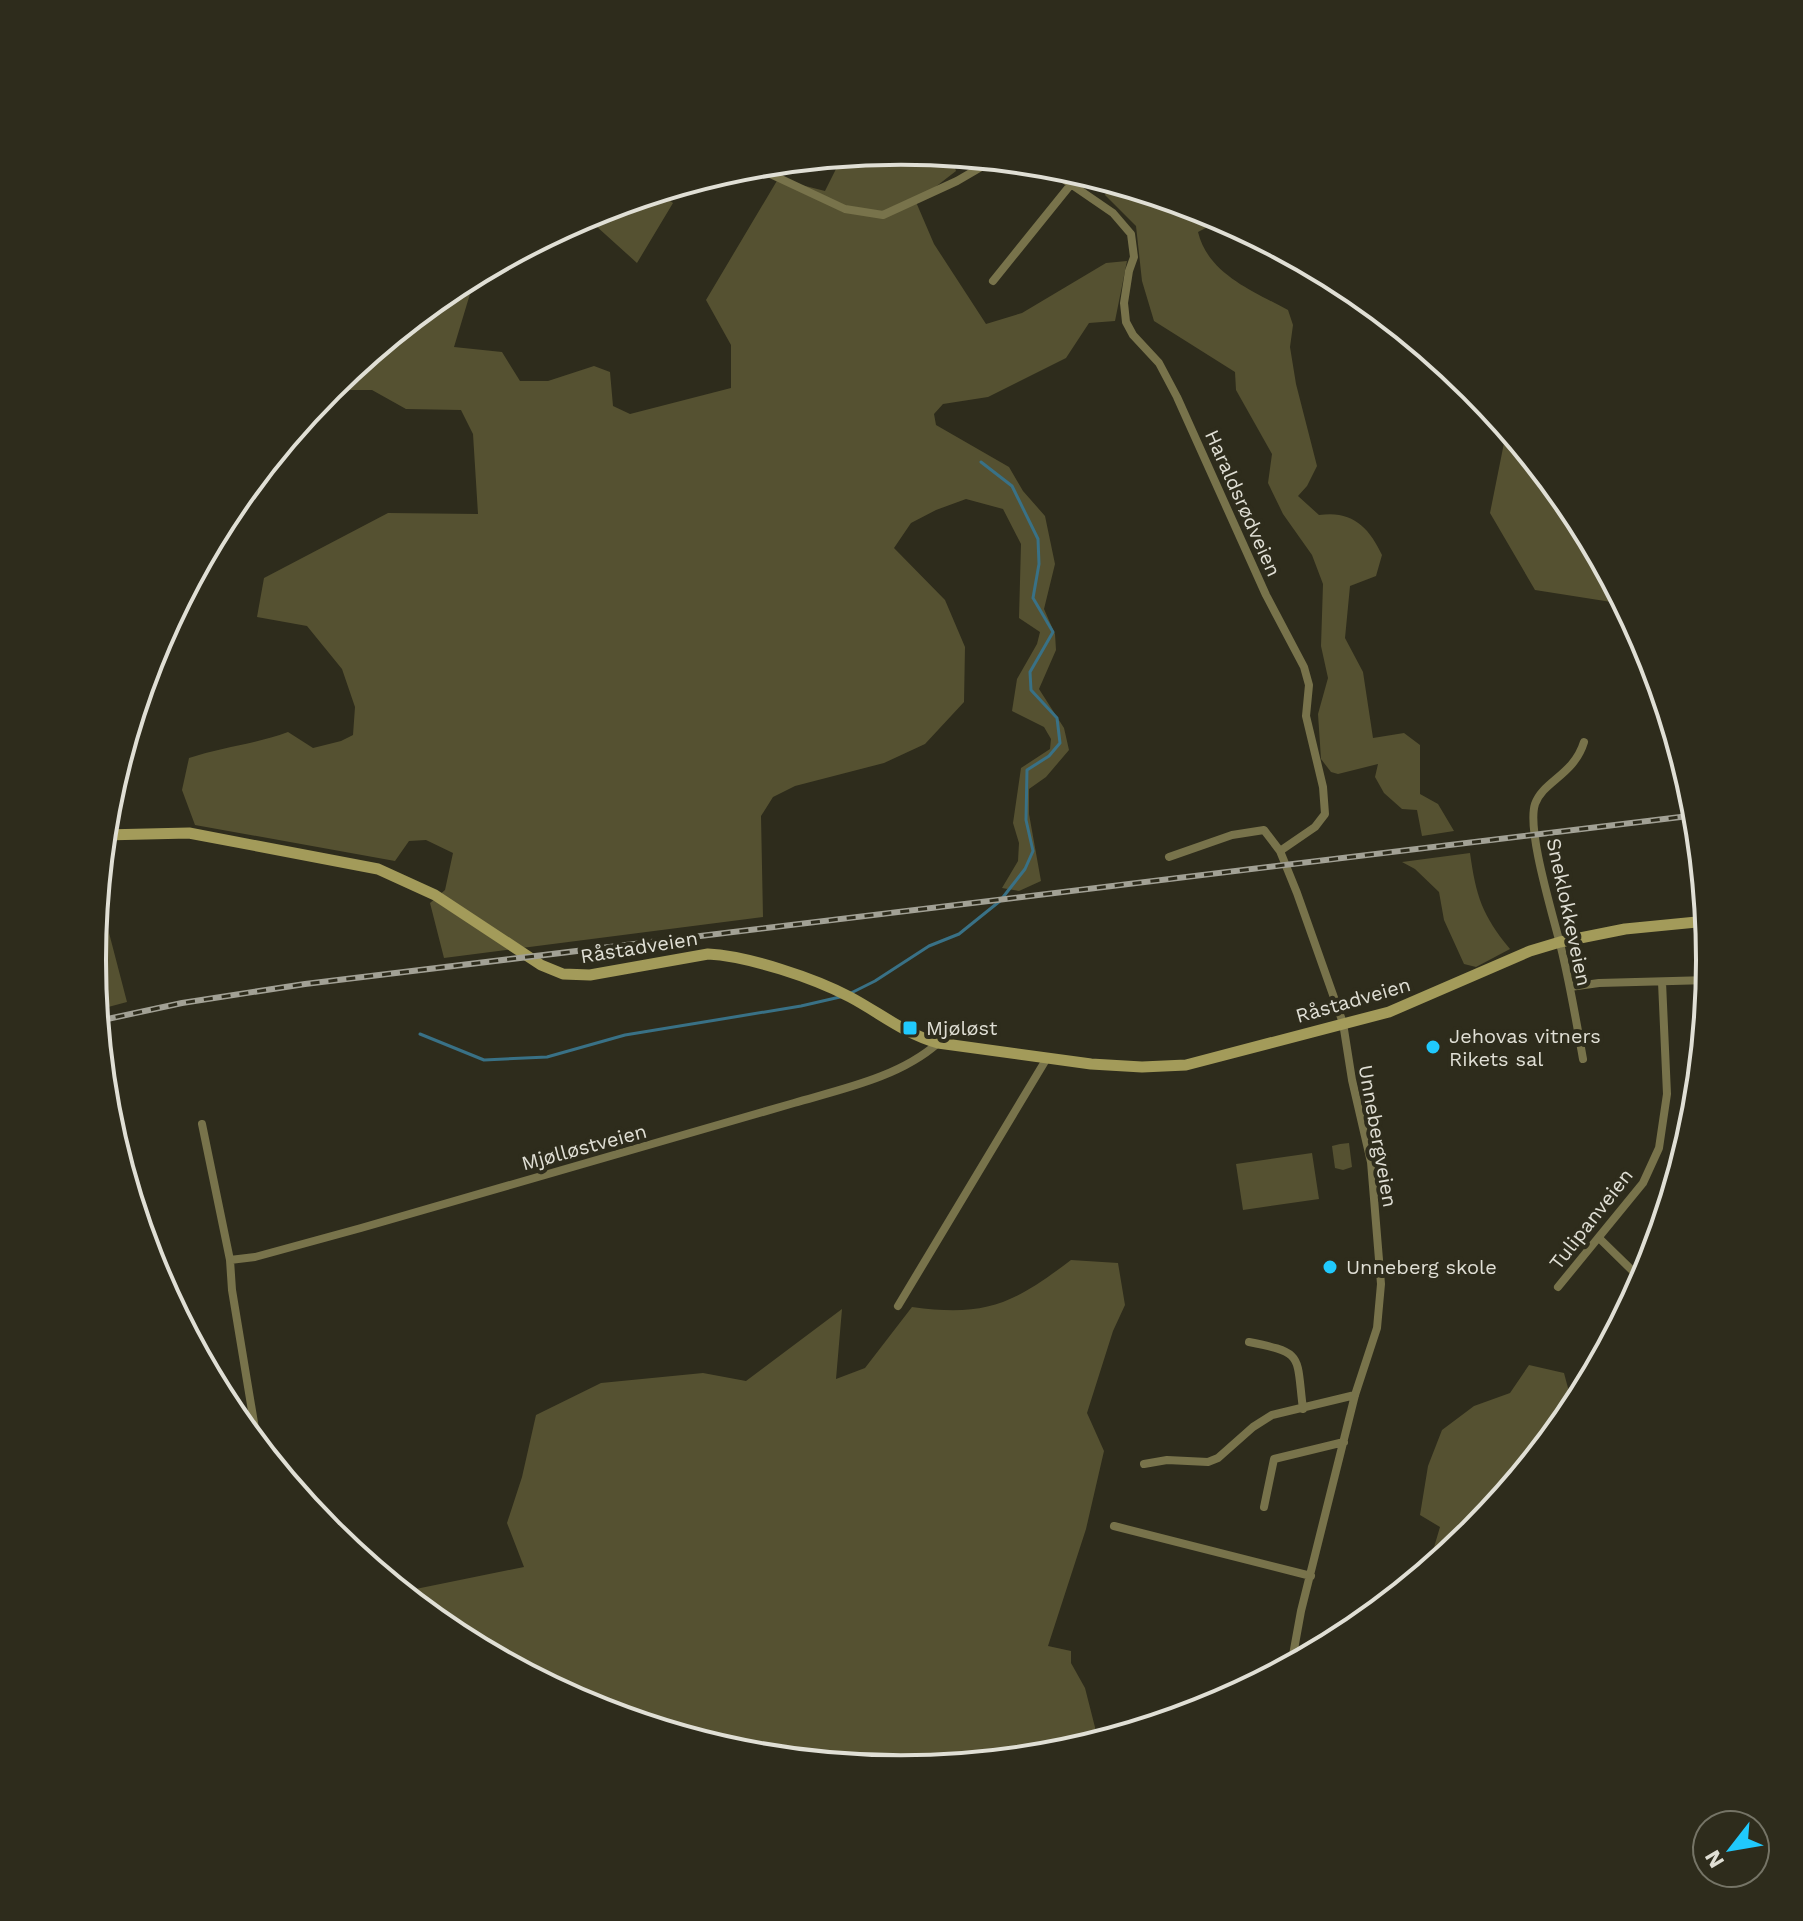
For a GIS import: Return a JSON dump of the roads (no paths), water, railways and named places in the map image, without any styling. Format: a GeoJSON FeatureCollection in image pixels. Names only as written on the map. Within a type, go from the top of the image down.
{"type":"FeatureCollection","features":[{"type":"Feature","properties":{"kind":"main road","name":"Råstadveien"},"geometry":{"type":"LineString","coordinates":[[116,835],[189,833],[378,869],[435,895],[553,971],[590,975],[708,954],[723,955],[758,963],[833,989],[901,1029],[938,1043],[1123,1067],[1186,1065],[1389,1012],[1530,951],[1560,942],[1625,929],[1696,922]]}},
{"type":"Feature","properties":{"kind":"street"},"geometry":{"type":"LineString","coordinates":[[774,176],[845,209],[883,215],[977,169]]}},
{"type":"Feature","properties":{"kind":"street"},"geometry":{"type":"LineString","coordinates":[[993,281],[1072,184]]}},
{"type":"Feature","properties":{"kind":"street","name":"Haraldsrødveien"},"geometry":{"type":"LineString","coordinates":[[1073,184],[1113,213],[1131,234],[1134,257],[1124,303],[1126,322],[1133,335],[1159,363],[1177,397],[1266,595],[1304,667],[1309,685],[1306,716],[1323,787],[1325,814],[1315,827],[1280,851]]}},
{"type":"Feature","properties":{"kind":"street","name":"Sneklokkeveien"},"geometry":{"type":"LineString","coordinates":[[1583,1059],[1535,834],[1534,807],[1540,795],[1579,757],[1584,742]]}},
{"type":"Feature","properties":{"kind":"street"},"geometry":{"type":"LineString","coordinates":[[1169,857],[1232,835],[1264,830],[1280,851],[1303,907],[1343,1023]]}},
{"type":"Feature","properties":{"kind":"street"},"geometry":{"type":"LineString","coordinates":[[1570,987],[1599,983],[1696,981]]}},
{"type":"Feature","properties":{"kind":"street","name":"Tulipanveien"},"geometry":{"type":"LineString","coordinates":[[1558,1287],[1643,1183],[1659,1148],[1667,1094],[1662,982]]}},
{"type":"Feature","properties":{"kind":"street","name":"Unnebergveien"},"geometry":{"type":"LineString","coordinates":[[1294,1652],[1355,1395],[1377,1328],[1381,1284],[1371,1162],[1352,1080],[1343,1023]]}},
{"type":"Feature","properties":{"kind":"street","name":"Mjølløstveien"},"geometry":{"type":"LineString","coordinates":[[230,1260],[255,1257],[361,1228],[859,1084],[903,1066],[938,1043]]}},
{"type":"Feature","properties":{"kind":"street"},"geometry":{"type":"LineString","coordinates":[[898,1306],[1047,1058]]}},
{"type":"Feature","properties":{"kind":"street"},"geometry":{"type":"LineString","coordinates":[[202,1124],[230,1260],[254,1422]]}},
{"type":"Feature","properties":{"kind":"street"},"geometry":{"type":"LineString","coordinates":[[1600,1239],[1633,1271]]}},
{"type":"Feature","properties":{"kind":"street"},"geometry":{"type":"LineString","coordinates":[[1249,1342],[1285,1349],[1297,1361],[1303,1409]]}},
{"type":"Feature","properties":{"kind":"street"},"geometry":{"type":"LineString","coordinates":[[1144,1464],[1167,1460],[1208,1462],[1218,1458],[1253,1427],[1272,1415],[1355,1395]]}},
{"type":"Feature","properties":{"kind":"street"},"geometry":{"type":"LineString","coordinates":[[1264,1507],[1274,1459],[1344,1442]]}},
{"type":"Feature","properties":{"kind":"street"},"geometry":{"type":"LineString","coordinates":[[1114,1526],[1311,1576]]}},
{"type":"Feature","properties":{"kind":"waterway"},"geometry":{"type":"LineString","coordinates":[[851,993],[929,946],[959,934],[1000,901],[1025,869],[1033,851],[1026,820],[1027,770],[1049,756],[1060,743],[1057,718],[1031,690],[1030,672],[1053,632],[1033,598],[1039,564],[1038,539],[1012,486],[981,462]]}},
{"type":"Feature","properties":{"kind":"waterway"},"geometry":{"type":"LineString","coordinates":[[420,1034],[484,1060],[547,1057],[625,1035],[840,997]]}},
{"type":"Feature","properties":{"kind":"railway"},"geometry":{"type":"LineString","coordinates":[[109,1019],[182,1003],[305,984],[1684,817]]}},
{"type":"Feature","properties":{"kind":"place","name":"Mjøløst"},"geometry":{"type":"Point","coordinates":[910,1028]}},
{"type":"Feature","properties":{"kind":"place","name":"Jehovas vitners Rikets sal"},"geometry":{"type":"Point","coordinates":[1433,1047]}},
{"type":"Feature","properties":{"kind":"place","name":"Unneberg skole"},"geometry":{"type":"Point","coordinates":[1330,1267]}}]}
